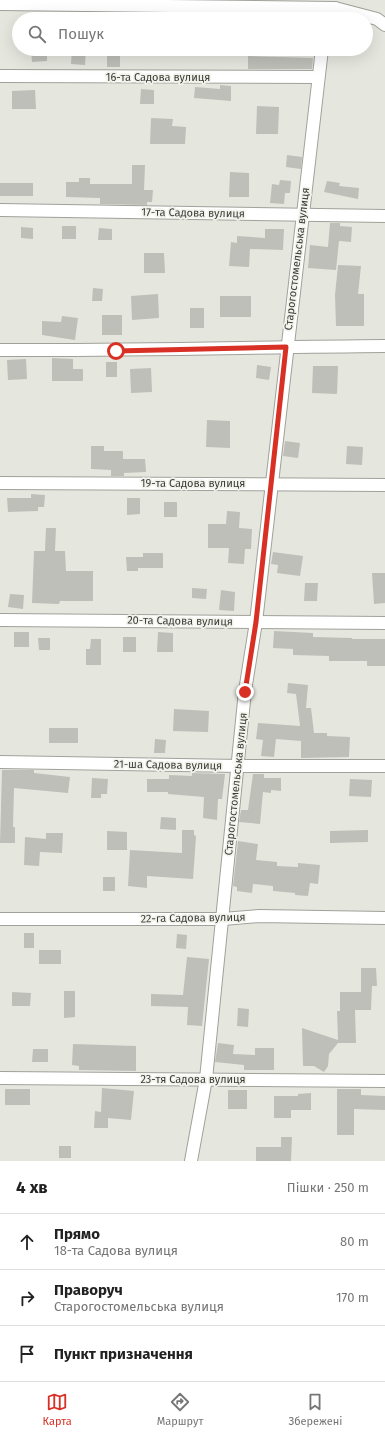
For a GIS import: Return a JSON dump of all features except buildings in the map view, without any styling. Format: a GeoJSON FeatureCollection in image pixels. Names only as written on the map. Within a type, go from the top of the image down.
{"type":"FeatureCollection","features":[{"type":"Feature","properties":{"kind":"street"},"geometry":{"type":"LineString","coordinates":[[0,4],[335,8],[349,12]]}},
{"type":"Feature","properties":{"kind":"street"},"geometry":{"type":"LineString","coordinates":[[330,12],[335,8]]}},
{"type":"Feature","properties":{"kind":"street","name":"Старогостомельська вулиця"},"geometry":{"type":"LineString","coordinates":[[191,1161],[206,1079],[239,766],[245,692],[256,622],[286,347],[303,214],[317,77],[321,56]]}},
{"type":"Feature","properties":{"kind":"street","name":"16-та Садова вулиця"},"geometry":{"type":"LineString","coordinates":[[0,76],[317,77]]}},
{"type":"Feature","properties":{"kind":"street","name":"17-та Садова вулиця"},"geometry":{"type":"LineString","coordinates":[[0,210],[385,216]]}},
{"type":"Feature","properties":{"kind":"street"},"geometry":{"type":"LineString","coordinates":[[0,350],[116,351],[385,346]]}},
{"type":"Feature","properties":{"kind":"street","name":"19-та Садова вулиця"},"geometry":{"type":"LineString","coordinates":[[0,483],[385,485]]}},
{"type":"Feature","properties":{"kind":"street","name":"20-та Садова вулиця"},"geometry":{"type":"LineString","coordinates":[[0,620],[385,623]]}},
{"type":"Feature","properties":{"kind":"street","name":"21-ша Садова вулиця"},"geometry":{"type":"LineString","coordinates":[[0,762],[239,766],[385,766]]}},
{"type":"Feature","properties":{"kind":"street","name":"22-га Садова вулиця"},"geometry":{"type":"LineString","coordinates":[[0,919],[223,919],[259,916],[385,918]]}},
{"type":"Feature","properties":{"kind":"street","name":"23-тя Садова вулиця"},"geometry":{"type":"LineString","coordinates":[[0,1078],[385,1081]]}},
{"type":"Feature","properties":{"kind":"route"},"geometry":{"type":"LineString","coordinates":[[116,351],[286,347],[256,622],[245,692]]}}]}
